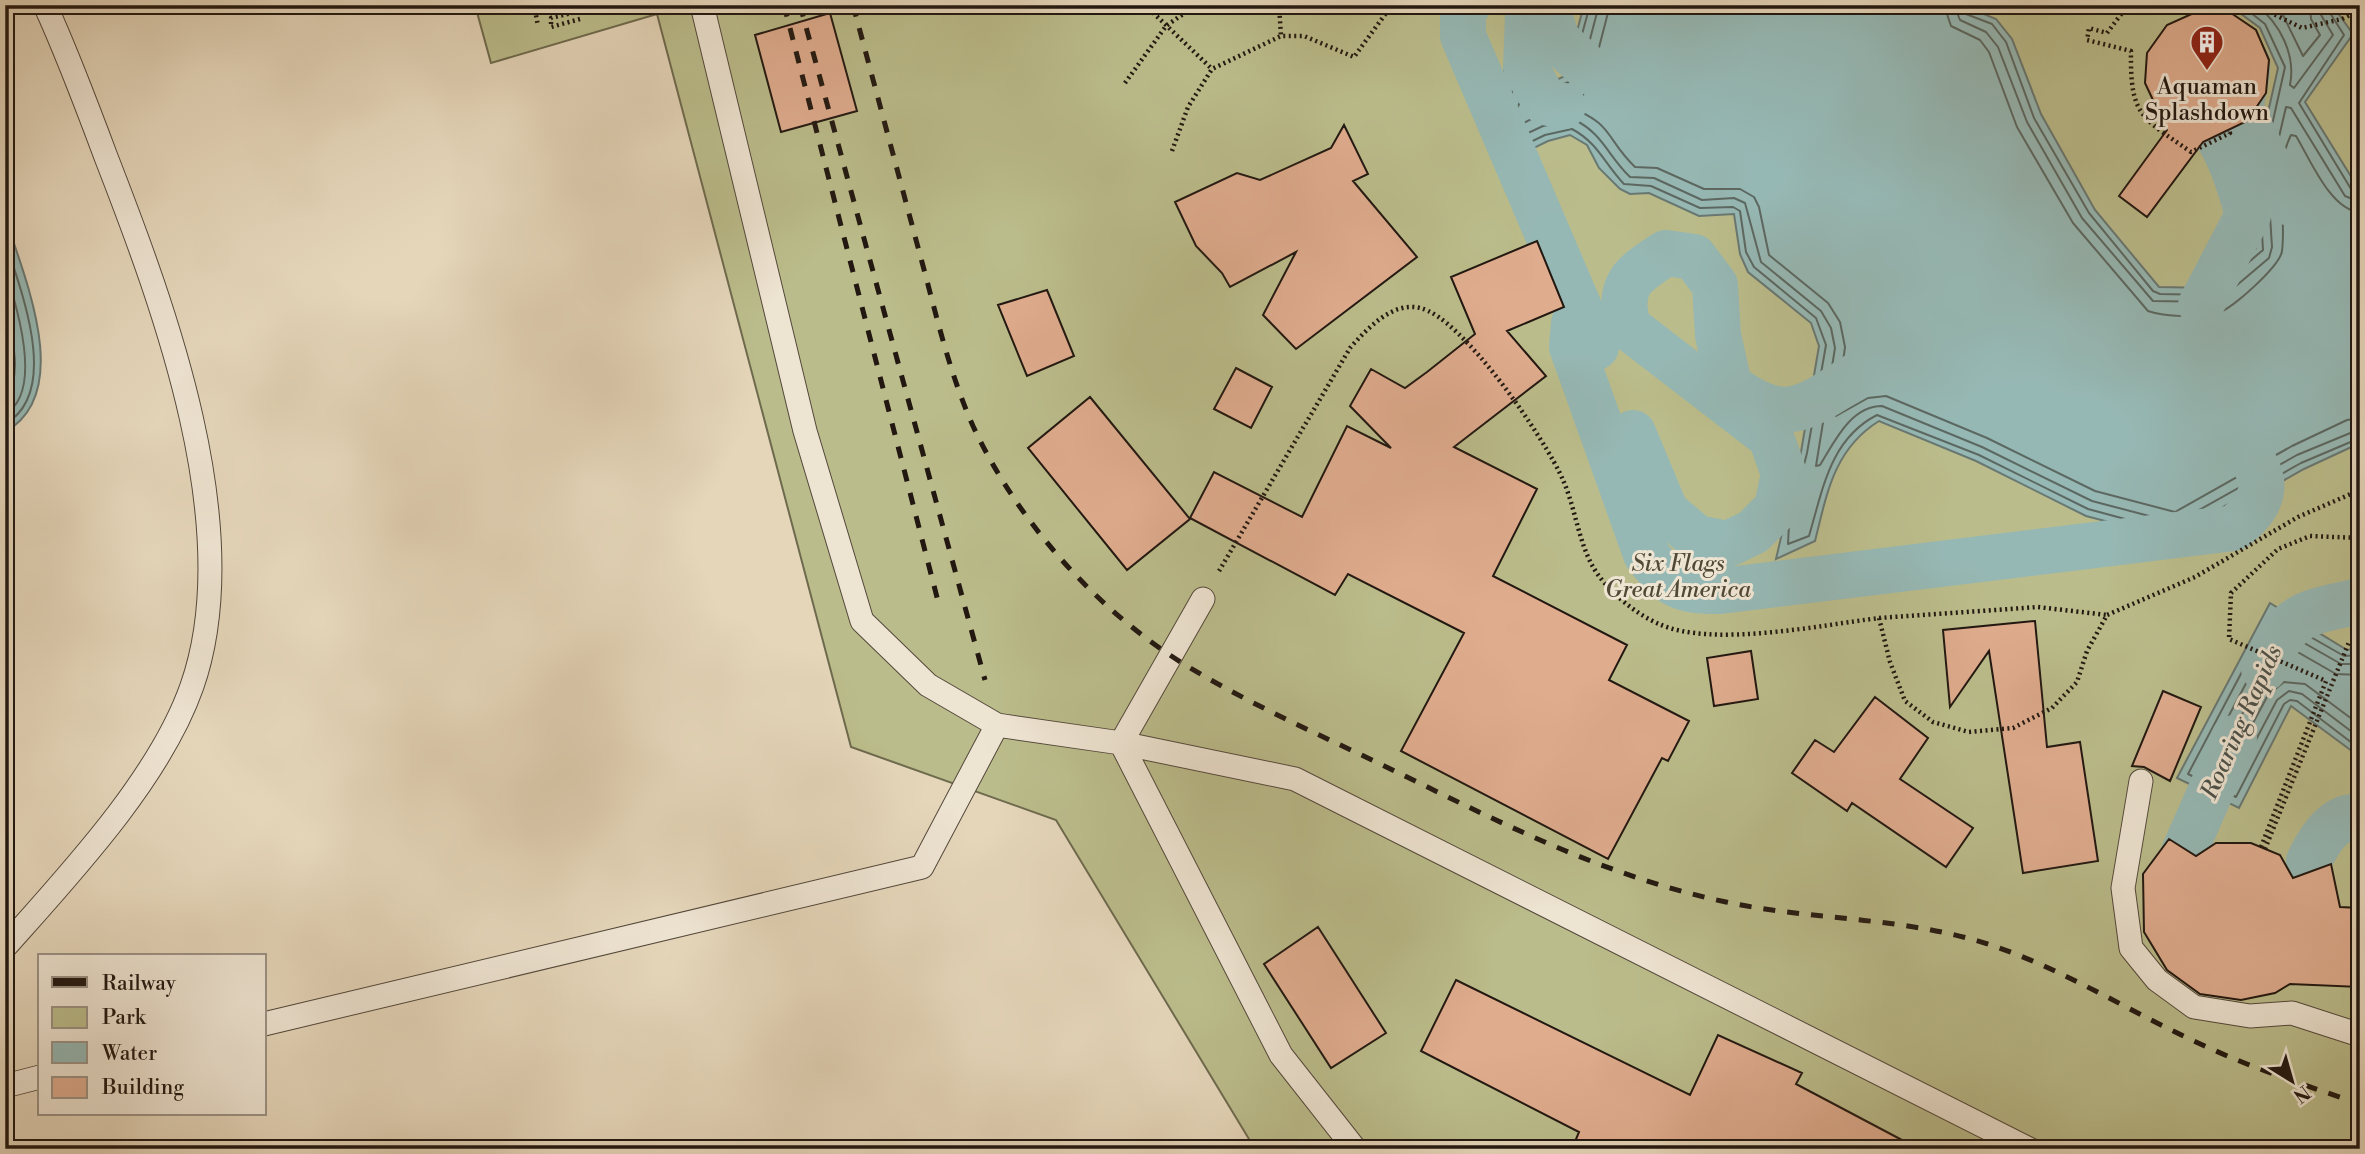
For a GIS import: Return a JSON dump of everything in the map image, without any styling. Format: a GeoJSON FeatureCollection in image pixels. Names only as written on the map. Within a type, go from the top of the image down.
{"type":"FeatureCollection","features":[{"type":"Feature","properties":{"kind":"lane"},"geometry":{"type":"LineString","coordinates":[[5,947],[74,869],[170,735],[193,684],[209,605],[211,534],[203,475],[175,360],[144,254],[45,5]]}},
{"type":"Feature","properties":{"kind":"lane"},"geometry":{"type":"LineString","coordinates":[[702,5],[805,431],[862,621],[928,685],[997,724],[1121,743],[1295,779],[2029,1149]]}},
{"type":"Feature","properties":{"kind":"lane"},"geometry":{"type":"LineString","coordinates":[[1121,743],[1203,598]]}},
{"type":"Feature","properties":{"kind":"lane"},"geometry":{"type":"LineString","coordinates":[[266,1024],[922,867],[997,724]]}},
{"type":"Feature","properties":{"kind":"lane"},"geometry":{"type":"LineString","coordinates":[[1121,743],[1281,1055],[1355,1149]]}},
{"type":"Feature","properties":{"kind":"lane"},"geometry":{"type":"LineString","coordinates":[[2141,781],[2123,888],[2131,948],[2157,980],[2194,1007],[2250,1016],[2292,1013],[2360,1035]]}},
{"type":"Feature","properties":{"kind":"lane"},"geometry":{"type":"LineString","coordinates":[[5,1086],[38,1078]]}},
{"type":"Feature","properties":{"kind":"path"},"geometry":{"type":"LineString","coordinates":[[580,19],[551,27],[551,18],[584,10],[583,5]]}},
{"type":"Feature","properties":{"kind":"path"},"geometry":{"type":"LineString","coordinates":[[1144,5],[1212,69]]}},
{"type":"Feature","properties":{"kind":"path"},"geometry":{"type":"LineString","coordinates":[[1125,83],[1166,26],[1196,5]]}},
{"type":"Feature","properties":{"kind":"path"},"geometry":{"type":"LineString","coordinates":[[1279,5],[1281,36]]}},
{"type":"Feature","properties":{"kind":"path"},"geometry":{"type":"LineString","coordinates":[[1172,151],[1188,107],[1212,69],[1281,36],[1304,36],[1354,57],[1392,5]]}},
{"type":"Feature","properties":{"kind":"path"},"geometry":{"type":"LineString","coordinates":[[2061,5],[2071,5]]}},
{"type":"Feature","properties":{"kind":"path"},"geometry":{"type":"LineString","coordinates":[[2128,5],[2107,33],[2089,28],[2087,40],[2131,51],[2130,88],[2144,120],[2191,152],[2230,133],[2229,130]]}},
{"type":"Feature","properties":{"kind":"path"},"geometry":{"type":"LineString","coordinates":[[2255,5],[2302,28],[2342,19],[2360,10]]}},
{"type":"Feature","properties":{"kind":"path"},"geometry":{"type":"LineString","coordinates":[[535,10],[538,26]]}},
{"type":"Feature","properties":{"kind":"path"},"geometry":{"type":"LineString","coordinates":[[1203,598],[1350,348],[1370,326],[1400,308],[1420,307],[1435,315],[1486,362],[1527,416],[1563,479],[1592,566],[1622,600],[1659,625],[1705,635],[1879,618],[2038,607],[2107,615],[2195,577],[2298,516],[2360,490]]}},
{"type":"Feature","properties":{"kind":"path"},"geometry":{"type":"LineString","coordinates":[[2360,538],[2310,536],[2278,548],[2231,593],[2229,639],[2326,681],[2263,848],[2349,642],[2360,640]]}},
{"type":"Feature","properties":{"kind":"path"},"geometry":{"type":"LineString","coordinates":[[1879,618],[1890,662],[1905,701],[1933,722],[1969,732],[2013,728],[2052,708],[2077,682],[2087,651],[2107,615]]}},
{"type":"Feature","properties":{"kind":"green space","name":"Six Flags Great America"},"geometry":{"type":"Polygon","coordinates":[[[475,5],[2360,5],[2360,1149],[1255,1149],[1056,820],[851,747],[657,14],[491,63],[475,5]]]}},
{"type":"Feature","properties":{"kind":"water"},"geometry":{"type":"Polygon","coordinates":[[[1584,5],[1962,5],[1996,19],[2012,39],[2041,114],[2095,210],[2159,287],[2211,288],[2256,248],[2252,183],[2278,68],[2260,28],[2229,5],[2341,5],[2335,9],[2353,34],[2305,102],[2360,191],[2360,443],[2304,469],[2178,540],[2086,516],[1976,461],[1879,421],[1864,432],[1842,459],[1829,489],[1815,541],[1776,559],[1801,452],[1819,346],[1811,323],[1748,272],[1740,254],[1734,214],[1699,216],[1649,193],[1630,194],[1620,189],[1599,168],[1587,145],[1570,135],[1548,141],[1499,165],[1483,118],[1512,52],[1545,85],[1565,76],[1584,5]]]}},
{"type":"Feature","properties":{"kind":"water"},"geometry":{"type":"Polygon","coordinates":[[[5,217],[32,301],[41,362],[37,390],[26,414],[5,432],[5,217]]]}},
{"type":"Feature","properties":{"kind":"water"},"geometry":{"type":"Polygon","coordinates":[[[2270,603],[2347,650],[2360,648],[2360,757],[2291,706],[2239,808],[2177,778],[2270,603]]]}},
{"type":"Feature","properties":{"kind":"building","name":"Aquaman Splashdown"},"geometry":{"type":"Polygon","coordinates":[[[2228,11],[2256,30],[2269,60],[2266,93],[2247,121],[2203,142],[2147,217],[2119,196],[2167,130],[2145,83],[2147,53],[2167,25],[2196,12],[2228,11]]]}},
{"type":"Feature","properties":{"kind":"building"},"geometry":{"type":"Polygon","coordinates":[[[830,13],[857,111],[781,132],[755,35],[830,13]]]}},
{"type":"Feature","properties":{"kind":"building"},"geometry":{"type":"Polygon","coordinates":[[[1344,125],[1368,174],[1353,181],[1417,257],[1296,349],[1263,315],[1296,252],[1230,287],[1222,273],[1196,246],[1175,202],[1237,173],[1260,180],[1331,148],[1344,125]]]}},
{"type":"Feature","properties":{"kind":"building"},"geometry":{"type":"Polygon","coordinates":[[[1537,241],[1564,307],[1507,331],[1546,376],[1454,447],[1537,489],[1493,576],[1627,645],[1609,680],[1689,721],[1668,761],[1662,758],[1608,859],[1401,751],[1464,633],[1348,574],[1335,595],[1190,518],[1214,472],[1302,517],[1347,426],[1391,448],[1350,406],[1371,369],[1405,388],[1427,372],[1475,334],[1451,277],[1537,241]]]}},
{"type":"Feature","properties":{"kind":"building"},"geometry":{"type":"Polygon","coordinates":[[[1047,290],[1074,356],[1027,376],[998,305],[1047,290]]]}},
{"type":"Feature","properties":{"kind":"building"},"geometry":{"type":"Polygon","coordinates":[[[1236,368],[1272,387],[1251,428],[1214,409],[1236,368]]]}},
{"type":"Feature","properties":{"kind":"building"},"geometry":{"type":"Polygon","coordinates":[[[1090,397],[1190,519],[1127,570],[1028,448],[1090,397]]]}},
{"type":"Feature","properties":{"kind":"building"},"geometry":{"type":"Polygon","coordinates":[[[2035,621],[2047,747],[2080,742],[2098,861],[2023,873],[1989,651],[1950,707],[1943,630],[2035,621]]]}},
{"type":"Feature","properties":{"kind":"building"},"geometry":{"type":"Polygon","coordinates":[[[1751,651],[1758,699],[1714,706],[1707,658],[1751,651]]]}},
{"type":"Feature","properties":{"kind":"building"},"geometry":{"type":"Polygon","coordinates":[[[2163,691],[2201,707],[2170,781],[2144,767],[2132,766],[2163,691]]]}},
{"type":"Feature","properties":{"kind":"building"},"geometry":{"type":"Polygon","coordinates":[[[1875,697],[1928,738],[1900,779],[1973,828],[1946,867],[1852,803],[1847,811],[1792,773],[1815,740],[1834,752],[1875,697]]]}},
{"type":"Feature","properties":{"kind":"building"},"geometry":{"type":"Polygon","coordinates":[[[2169,839],[2196,856],[2216,843],[2251,843],[2280,855],[2293,878],[2331,864],[2340,907],[2360,908],[2360,987],[2290,984],[2275,993],[2241,1000],[2200,994],[2167,970],[2144,932],[2143,874],[2169,839]]]}},
{"type":"Feature","properties":{"kind":"building"},"geometry":{"type":"Polygon","coordinates":[[[1318,927],[1386,1033],[1331,1068],[1264,964],[1318,927]]]}},
{"type":"Feature","properties":{"kind":"building"},"geometry":{"type":"Polygon","coordinates":[[[1456,980],[1690,1095],[1718,1035],[1802,1073],[1796,1084],[1919,1149],[1572,1149],[1579,1132],[1421,1051],[1456,980]]]}},
{"type":"Feature","properties":{"kind":"waterway"},"geometry":{"type":"LineString","coordinates":[[1468,5],[1463,11],[1463,36],[1596,347]]}},
{"type":"Feature","properties":{"kind":"waterway"},"geometry":{"type":"LineString","coordinates":[[1546,5],[1557,40],[1593,73],[1622,69],[1649,41],[1655,5]]}},
{"type":"Feature","properties":{"kind":"waterway"},"geometry":{"type":"LineString","coordinates":[[1528,15],[1526,68],[1545,102],[1563,106]]}},
{"type":"Feature","properties":{"kind":"waterway"},"geometry":{"type":"LineString","coordinates":[[2247,62],[2242,112],[2287,202]]}},
{"type":"Feature","properties":{"kind":"waterway"},"geometry":{"type":"LineString","coordinates":[[2174,94],[2203,117],[2215,132],[2232,166],[2248,215],[2201,305]]}},
{"type":"Feature","properties":{"kind":"waterway"},"geometry":{"type":"LineString","coordinates":[[1633,433],[1666,512],[1697,538],[1728,544],[1753,532],[1777,508],[1784,474],[1771,437],[1628,327],[1625,300],[1630,282],[1644,268],[1666,253],[1694,257],[1715,285],[1718,335],[1729,385],[1749,399],[1767,407],[1783,410],[1797,408],[1826,395],[1862,372]]}},
{"type":"Feature","properties":{"kind":"waterway"},"geometry":{"type":"LineString","coordinates":[[1574,323],[1572,347],[1646,554],[1670,580],[1695,590],[1720,591],[2234,528],[2254,508],[2261,487],[2256,466],[2237,444]]}},
{"type":"Feature","properties":{"kind":"waterway","name":"Roaring Rapids"},"geometry":{"type":"LineString","coordinates":[[2264,669],[2281,636],[2300,618],[2324,609],[2360,601]]}},
{"type":"Feature","properties":{"kind":"waterway","name":"Roaring Rapids"},"geometry":{"type":"LineString","coordinates":[[2184,852],[2234,738]]}},
{"type":"Feature","properties":{"kind":"waterway","name":"Roaring Rapids"},"geometry":{"type":"LineString","coordinates":[[2309,861],[2328,831],[2342,820],[2360,817]]}},
{"type":"Feature","properties":{"kind":"railway"},"geometry":{"type":"LineString","coordinates":[[784,5],[939,605]]}},
{"type":"Feature","properties":{"kind":"railway"},"geometry":{"type":"LineString","coordinates":[[800,5],[985,680]]}},
{"type":"Feature","properties":{"kind":"railway"},"geometry":{"type":"LineString","coordinates":[[853,5],[943,339],[973,426],[1012,496],[1036,529],[1091,591],[1154,644],[1187,666],[1267,710],[1483,814],[1601,865],[1683,892],[1756,908],[1907,926],[1967,938],[2029,959],[2226,1055],[2360,1104]]}},
{"type":"Feature","properties":{"kind":"place","name":"Aquaman Splashdown"},"geometry":{"type":"Point","coordinates":[2207,72]}}]}
